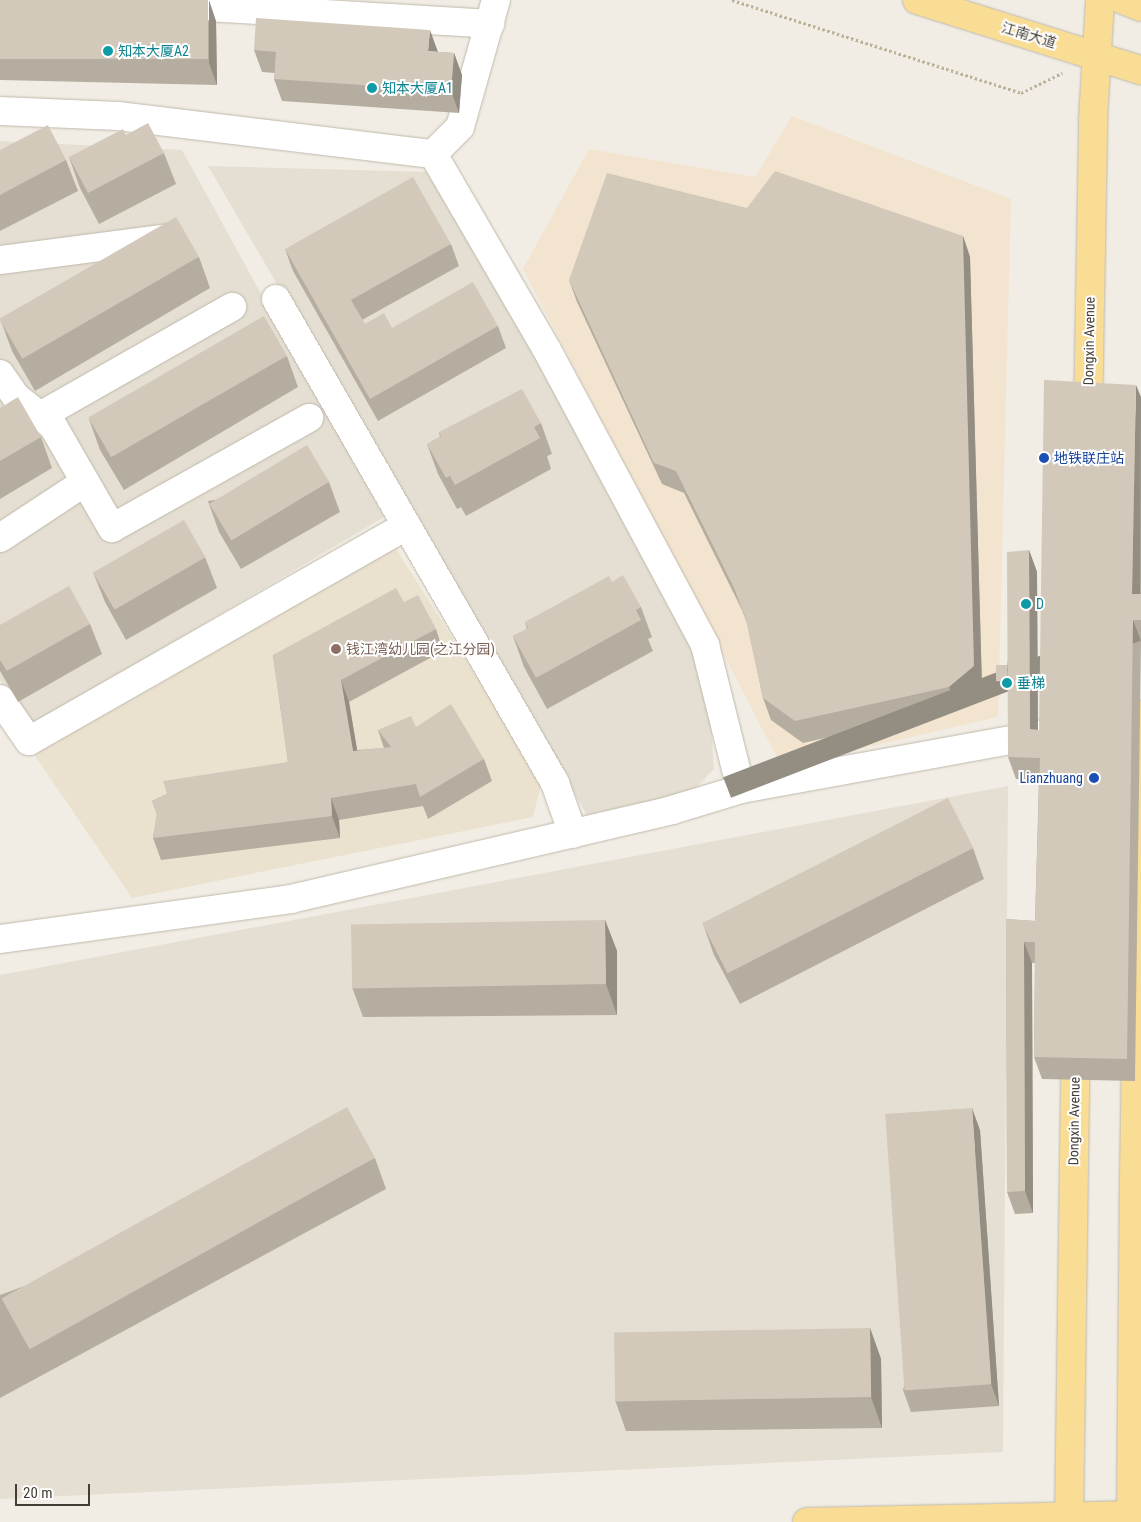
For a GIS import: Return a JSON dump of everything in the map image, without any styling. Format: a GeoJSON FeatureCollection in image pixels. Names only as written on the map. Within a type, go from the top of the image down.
{"type":"FeatureCollection","features":[{"type":"Feature","properties":{"kind":"main road","name":"江南大道"},"geometry":{"type":"LineString","coordinates":[[917,0],[1141,70]]}},
{"type":"Feature","properties":{"kind":"main road","name":"Dongxin Avenue"},"geometry":{"type":"LineString","coordinates":[[1087,448],[1100,0]]}},
{"type":"Feature","properties":{"kind":"main road"},"geometry":{"type":"LineString","coordinates":[[1124,0],[1141,7]]}},
{"type":"Feature","properties":{"kind":"main road"},"geometry":{"type":"LineString","coordinates":[[807,1522],[1135,1517],[1141,715]]}},
{"type":"Feature","properties":{"kind":"main road","name":"Dongxin Avenue"},"geometry":{"type":"LineString","coordinates":[[1068,1518],[1076,1017]]}},
{"type":"Feature","properties":{"kind":"street"},"geometry":{"type":"LineString","coordinates":[[153,4],[493,12],[460,127],[433,154]]}},
{"type":"Feature","properties":{"kind":"street"},"geometry":{"type":"LineString","coordinates":[[0,111],[118,116],[433,154]]}},
{"type":"Feature","properties":{"kind":"street"},"geometry":{"type":"LineString","coordinates":[[433,154],[547,350],[706,645],[740,789]]}},
{"type":"Feature","properties":{"kind":"street"},"geometry":{"type":"LineString","coordinates":[[0,260],[186,236]]}},
{"type":"Feature","properties":{"kind":"street"},"geometry":{"type":"LineString","coordinates":[[276,299],[555,783],[573,834]]}},
{"type":"Feature","properties":{"kind":"street"},"geometry":{"type":"LineString","coordinates":[[40,416],[232,307]]}},
{"type":"Feature","properties":{"kind":"street"},"geometry":{"type":"LineString","coordinates":[[4,386],[53,426],[112,528],[309,418]]}},
{"type":"Feature","properties":{"kind":"street"},"geometry":{"type":"LineString","coordinates":[[0,538],[85,482]]}},
{"type":"Feature","properties":{"kind":"street"},"geometry":{"type":"LineString","coordinates":[[0,700],[29,741],[406,526]]}},
{"type":"Feature","properties":{"kind":"street"},"geometry":{"type":"LineString","coordinates":[[0,939],[291,899],[573,834],[740,789],[1072,730]]}},
{"type":"Feature","properties":{"kind":"path"},"geometry":{"type":"LineString","coordinates":[[732,0],[1021,94],[1097,57]]}},
{"type":"Feature","properties":{"kind":"shaded area"},"geometry":{"type":"Polygon","coordinates":[[[792,116],[1011,199],[998,717],[782,767],[523,269],[589,149],[755,177],[792,116]]]}},
{"type":"Feature","properties":{"kind":"shaded area"},"geometry":{"type":"Polygon","coordinates":[[[0,141],[182,150],[384,517],[32,726],[0,680],[0,141]]]}},
{"type":"Feature","properties":{"kind":"shaded area"},"geometry":{"type":"Polygon","coordinates":[[[208,166],[431,172],[682,621],[710,708],[714,769],[691,793],[587,815],[208,166]]]}},
{"type":"Feature","properties":{"kind":"shaded area","name":"钱江湾幼儿园(之江分园)"},"geometry":{"type":"Polygon","coordinates":[[[393,544],[542,780],[533,817],[132,898],[33,753],[393,544]]]}},
{"type":"Feature","properties":{"kind":"shaded area"},"geometry":{"type":"Polygon","coordinates":[[[1008,786],[1003,1452],[0,1499],[0,975],[1008,786]]]}},
{"type":"Feature","properties":{"kind":"building","name":"知本大厦A2"},"geometry":{"type":"Polygon","coordinates":[[[0,0],[208,0],[208,59],[0,59],[0,0]]]}},
{"type":"Feature","properties":{"kind":"building","name":"知本大厦A1"},"geometry":{"type":"Polygon","coordinates":[[[256,18],[430,30],[428,51],[454,53],[451,91],[274,79],[276,52],[254,50],[256,18]]]}},
{"type":"Feature","properties":{"kind":"building"},"geometry":{"type":"Polygon","coordinates":[[[148,123],[164,153],[88,193],[69,157],[123,129],[126,135],[148,123]]]}},
{"type":"Feature","properties":{"kind":"building"},"geometry":{"type":"Polygon","coordinates":[[[48,125],[66,160],[0,195],[0,150],[48,125]]]}},
{"type":"Feature","properties":{"kind":"building"},"geometry":{"type":"Polygon","coordinates":[[[775,171],[963,236],[974,666],[949,687],[795,721],[763,698],[746,619],[734,588],[676,471],[654,463],[569,280],[607,173],[747,208],[775,171]]]}},
{"type":"Feature","properties":{"kind":"building"},"geometry":{"type":"Polygon","coordinates":[[[413,177],[451,244],[351,300],[365,324],[384,313],[392,328],[473,282],[498,326],[370,399],[285,249],[413,177]]]}},
{"type":"Feature","properties":{"kind":"building"},"geometry":{"type":"Polygon","coordinates":[[[176,217],[199,257],[22,359],[0,319],[176,217]]]}},
{"type":"Feature","properties":{"kind":"building"},"geometry":{"type":"Polygon","coordinates":[[[264,316],[287,356],[111,457],[88,418],[264,316]]]}},
{"type":"Feature","properties":{"kind":"building","name":"Lianzhuang"},"geometry":{"type":"Polygon","coordinates":[[[1044,380],[1136,385],[1132,594],[1141,594],[1141,620],[1133,620],[1127,1059],[1034,1057],[1035,942],[1024,942],[1025,1191],[1007,1192],[1006,919],[1035,921],[1040,758],[1008,757],[1007,552],[1029,550],[1030,729],[1039,730],[1044,380]]]}},
{"type":"Feature","properties":{"kind":"building"},"geometry":{"type":"Polygon","coordinates":[[[522,389],[541,423],[534,427],[540,438],[455,485],[450,476],[446,478],[427,444],[441,436],[439,432],[522,389]]]}},
{"type":"Feature","properties":{"kind":"building"},"geometry":{"type":"Polygon","coordinates":[[[18,397],[41,437],[0,461],[0,408],[18,397]]]}},
{"type":"Feature","properties":{"kind":"building"},"geometry":{"type":"Polygon","coordinates":[[[307,445],[329,482],[231,541],[209,504],[307,445]]]}},
{"type":"Feature","properties":{"kind":"building"},"geometry":{"type":"Polygon","coordinates":[[[184,520],[206,557],[115,610],[93,572],[184,520]]]}},
{"type":"Feature","properties":{"kind":"building"},"geometry":{"type":"Polygon","coordinates":[[[623,575],[641,607],[636,610],[641,620],[536,678],[513,636],[528,628],[525,622],[609,576],[612,582],[623,575]]]}},
{"type":"Feature","properties":{"kind":"building"},"geometry":{"type":"Polygon","coordinates":[[[69,586],[90,624],[7,671],[0,660],[0,625],[69,586]]]}},
{"type":"Feature","properties":{"kind":"building"},"geometry":{"type":"Polygon","coordinates":[[[396,588],[404,602],[418,595],[436,629],[341,680],[353,751],[391,747],[378,730],[411,716],[416,727],[451,704],[484,759],[420,797],[416,784],[331,798],[332,816],[153,838],[157,813],[152,801],[167,794],[163,781],[288,762],[273,655],[396,588]]]}},
{"type":"Feature","properties":{"kind":"building"},"geometry":{"type":"Polygon","coordinates":[[[996,665],[1007,665],[1008,682],[996,681],[996,665]]]}},
{"type":"Feature","properties":{"kind":"building"},"geometry":{"type":"Polygon","coordinates":[[[948,798],[973,848],[728,973],[702,923],[948,798]]]}},
{"type":"Feature","properties":{"kind":"building"},"geometry":{"type":"Polygon","coordinates":[[[605,920],[606,984],[352,988],[351,924],[605,920]]]}},
{"type":"Feature","properties":{"kind":"building"},"geometry":{"type":"Polygon","coordinates":[[[347,1107],[375,1158],[30,1349],[2,1298],[347,1107]]]}},
{"type":"Feature","properties":{"kind":"building"},"geometry":{"type":"Polygon","coordinates":[[[972,1108],[991,1384],[905,1390],[885,1114],[972,1108]]]}},
{"type":"Feature","properties":{"kind":"building"},"geometry":{"type":"Polygon","coordinates":[[[870,1328],[871,1397],[615,1401],[614,1332],[870,1328]]]}},
{"type":"Feature","properties":{"kind":"place","name":"知本大厦A2"},"geometry":{"type":"Point","coordinates":[108,51]}},
{"type":"Feature","properties":{"kind":"place","name":"知本大厦A1"},"geometry":{"type":"Point","coordinates":[372,88]}},
{"type":"Feature","properties":{"kind":"place","name":"地铁联庄站"},"geometry":{"type":"Point","coordinates":[1044,458]}},
{"type":"Feature","properties":{"kind":"place","name":"D"},"geometry":{"type":"Point","coordinates":[1026,604]}},
{"type":"Feature","properties":{"kind":"place","name":"钱江湾幼儿园(之江分园)"},"geometry":{"type":"Point","coordinates":[336,649]}},
{"type":"Feature","properties":{"kind":"place","name":"垂梯"},"geometry":{"type":"Point","coordinates":[1007,683]}},
{"type":"Feature","properties":{"kind":"place","name":"Lianzhuang"},"geometry":{"type":"Point","coordinates":[1094,778]}}]}
